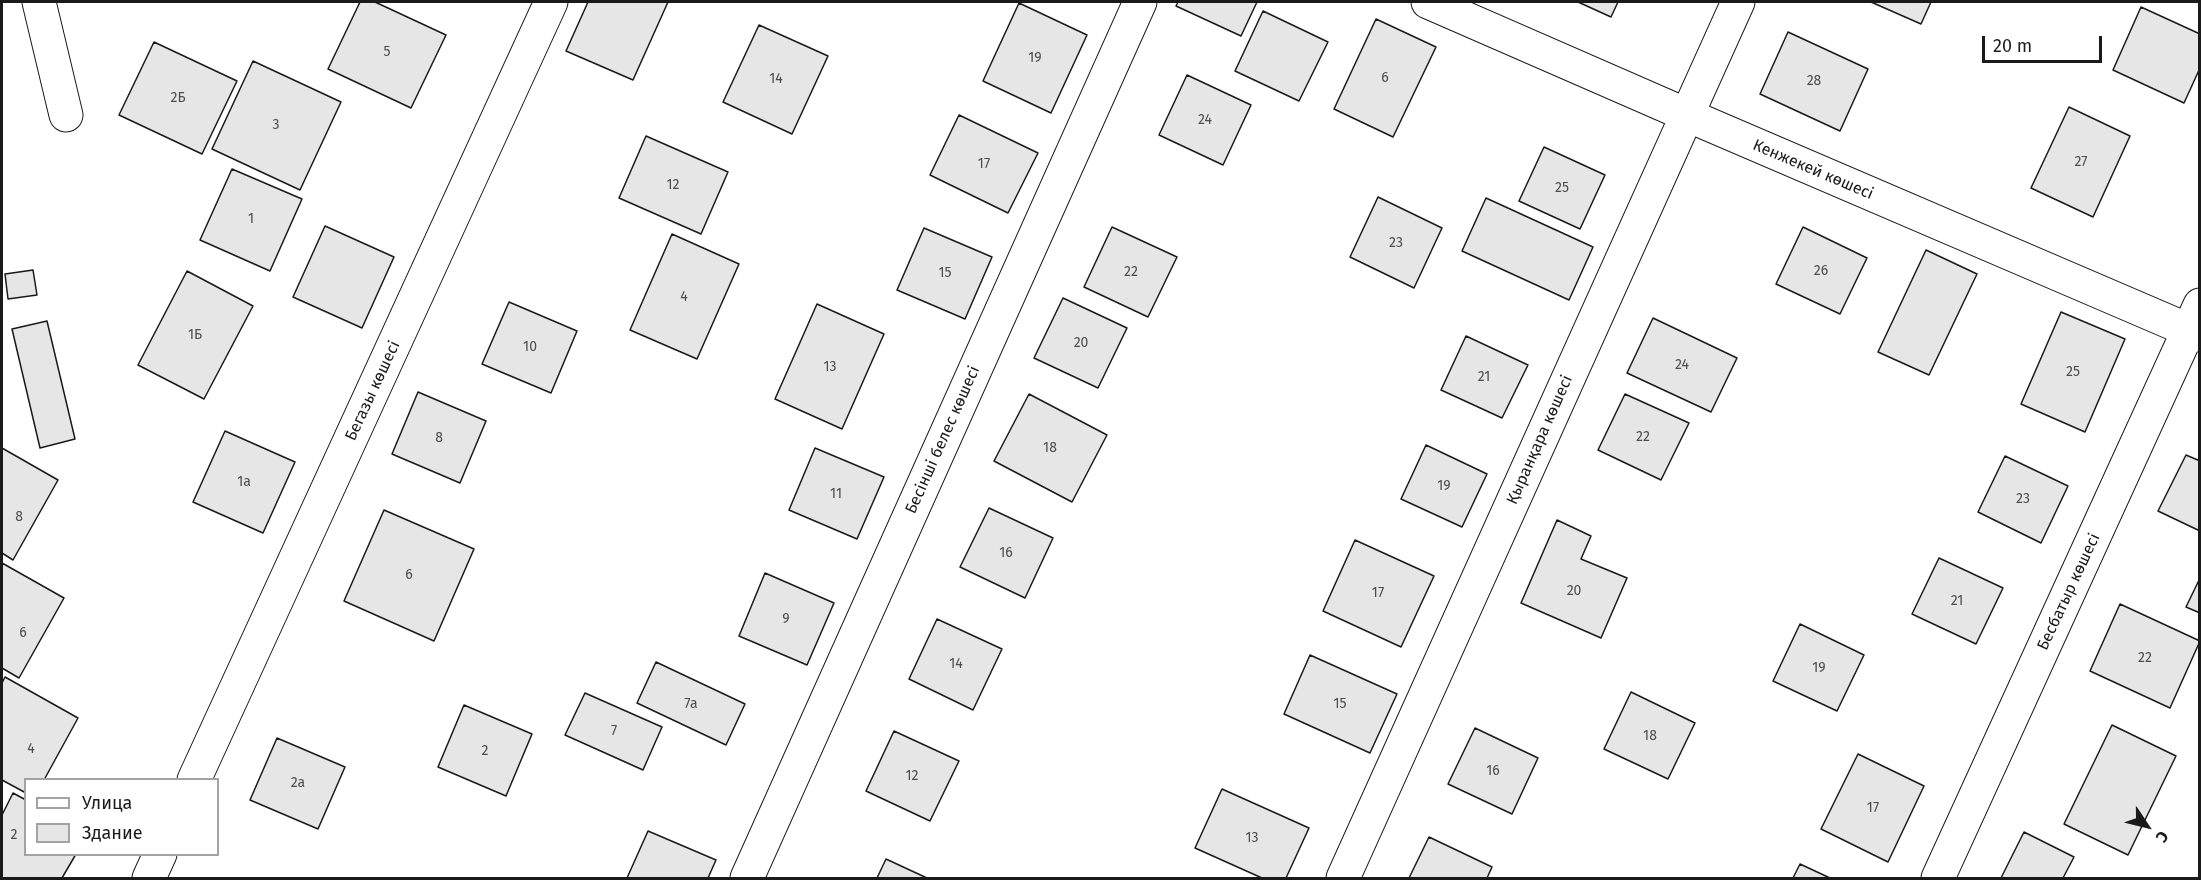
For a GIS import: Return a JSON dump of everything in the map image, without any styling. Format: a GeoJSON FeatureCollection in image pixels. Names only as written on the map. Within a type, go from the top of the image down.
{"type":"FeatureCollection","features":[{"type":"Feature","properties":{"kind":"street"},"geometry":{"type":"LineString","coordinates":[[39,2],[66,115]]}},
{"type":"Feature","properties":{"kind":"street","name":"Бегазы көшесі"},"geometry":{"type":"LineString","coordinates":[[196,778],[551,2]]}},
{"type":"Feature","properties":{"kind":"street","name":"Бесінші белес көшесі"},"geometry":{"type":"LineString","coordinates":[[747,879],[1140,2]]}},
{"type":"Feature","properties":{"kind":"street","name":"Кенжекей көшесі"},"geometry":{"type":"LineString","coordinates":[[1428,2],[1687,115],[2196,324]]}},
{"type":"Feature","properties":{"kind":"street","name":"Қыранқара көшесі"},"geometry":{"type":"LineString","coordinates":[[1343,879],[1738,2]]}},
{"type":"Feature","properties":{"kind":"street","name":"Бесбатыр көшесі"},"geometry":{"type":"LineString","coordinates":[[1938,879],[2196,324]]}},
{"type":"Feature","properties":{"kind":"street"},"geometry":{"type":"LineString","coordinates":[[149,879],[160,856]]}},
{"type":"Feature","properties":{"kind":"building"},"geometry":{"type":"Polygon","coordinates":[[[360,2],[375,2],[446,35],[411,108],[328,69],[360,2]]]}},
{"type":"Feature","properties":{"kind":"building"},"geometry":{"type":"Polygon","coordinates":[[[588,2],[668,2],[633,80],[566,51],[588,2]]]}},
{"type":"Feature","properties":{"kind":"building"},"geometry":{"type":"Polygon","coordinates":[[[1178,2],[1257,2],[1241,36],[1176,6],[1178,2]]]}},
{"type":"Feature","properties":{"kind":"building"},"geometry":{"type":"Polygon","coordinates":[[[1578,2],[1618,2],[1611,17],[1578,2]]]}},
{"type":"Feature","properties":{"kind":"building"},"geometry":{"type":"Polygon","coordinates":[[[1871,2],[1931,2],[1921,24],[1871,2]]]}},
{"type":"Feature","properties":{"kind":"building"},"geometry":{"type":"Polygon","coordinates":[[[1019,3],[1087,35],[1051,113],[983,81],[1019,3]]]}},
{"type":"Feature","properties":{"kind":"building"},"geometry":{"type":"Polygon","coordinates":[[[2141,7],[2200,34],[2200,68],[2184,103],[2113,70],[2141,7]]]}},
{"type":"Feature","properties":{"kind":"building"},"geometry":{"type":"Polygon","coordinates":[[[1263,11],[1328,42],[1299,101],[1235,71],[1263,11]]]}},
{"type":"Feature","properties":{"kind":"building"},"geometry":{"type":"Polygon","coordinates":[[[1376,19],[1436,47],[1393,137],[1334,109],[1376,19]]]}},
{"type":"Feature","properties":{"kind":"building"},"geometry":{"type":"Polygon","coordinates":[[[759,25],[828,56],[792,134],[723,102],[759,25]]]}},
{"type":"Feature","properties":{"kind":"building"},"geometry":{"type":"Polygon","coordinates":[[[1788,32],[1868,69],[1840,131],[1760,94],[1788,32]]]}},
{"type":"Feature","properties":{"kind":"building"},"geometry":{"type":"Polygon","coordinates":[[[154,42],[237,81],[202,154],[119,115],[154,42]]]}},
{"type":"Feature","properties":{"kind":"building"},"geometry":{"type":"Polygon","coordinates":[[[253,61],[341,102],[300,190],[212,149],[253,61]]]}},
{"type":"Feature","properties":{"kind":"building"},"geometry":{"type":"Polygon","coordinates":[[[1187,75],[1251,105],[1223,165],[1159,135],[1187,75]]]}},
{"type":"Feature","properties":{"kind":"building"},"geometry":{"type":"Polygon","coordinates":[[[2069,107],[2130,136],[2093,217],[2031,188],[2069,107]]]}},
{"type":"Feature","properties":{"kind":"building"},"geometry":{"type":"Polygon","coordinates":[[[959,115],[1038,153],[1008,213],[930,175],[959,115]]]}},
{"type":"Feature","properties":{"kind":"building"},"geometry":{"type":"Polygon","coordinates":[[[646,136],[728,172],[701,234],[619,198],[646,136]]]}},
{"type":"Feature","properties":{"kind":"building"},"geometry":{"type":"Polygon","coordinates":[[[1544,147],[1605,175],[1580,229],[1519,201],[1544,147]]]}},
{"type":"Feature","properties":{"kind":"building"},"geometry":{"type":"Polygon","coordinates":[[[232,169],[302,199],[270,271],[200,240],[232,169]]]}},
{"type":"Feature","properties":{"kind":"building"},"geometry":{"type":"Polygon","coordinates":[[[1378,197],[1442,228],[1414,288],[1350,257],[1378,197]]]}},
{"type":"Feature","properties":{"kind":"building"},"geometry":{"type":"Polygon","coordinates":[[[1486,198],[1593,247],[1569,300],[1462,251],[1486,198]]]}},
{"type":"Feature","properties":{"kind":"building"},"geometry":{"type":"Polygon","coordinates":[[[325,226],[394,257],[362,328],[293,297],[325,226]]]}},
{"type":"Feature","properties":{"kind":"building"},"geometry":{"type":"Polygon","coordinates":[[[1112,227],[1177,257],[1148,317],[1084,287],[1112,227]]]}},
{"type":"Feature","properties":{"kind":"building"},"geometry":{"type":"Polygon","coordinates":[[[1803,227],[1867,258],[1840,314],[1776,284],[1803,227]]]}},
{"type":"Feature","properties":{"kind":"building"},"geometry":{"type":"Polygon","coordinates":[[[924,228],[992,257],[965,319],[897,290],[924,228]]]}},
{"type":"Feature","properties":{"kind":"building"},"geometry":{"type":"Polygon","coordinates":[[[672,234],[739,264],[697,359],[630,330],[672,234]]]}},
{"type":"Feature","properties":{"kind":"building"},"geometry":{"type":"Polygon","coordinates":[[[1926,250],[1977,274],[1929,375],[1878,352],[1926,250]]]}},
{"type":"Feature","properties":{"kind":"building"},"geometry":{"type":"Polygon","coordinates":[[[33,270],[37,295],[8,299],[5,274],[33,270]]]}},
{"type":"Feature","properties":{"kind":"building"},"geometry":{"type":"Polygon","coordinates":[[[187,271],[253,306],[204,399],[138,365],[187,271]]]}},
{"type":"Feature","properties":{"kind":"building"},"geometry":{"type":"Polygon","coordinates":[[[1063,298],[1127,328],[1098,388],[1034,358],[1063,298]]]}},
{"type":"Feature","properties":{"kind":"building"},"geometry":{"type":"Polygon","coordinates":[[[509,302],[577,331],[551,393],[482,364],[509,302]]]}},
{"type":"Feature","properties":{"kind":"building"},"geometry":{"type":"Polygon","coordinates":[[[817,304],[884,334],[842,429],[775,399],[817,304]]]}},
{"type":"Feature","properties":{"kind":"building"},"geometry":{"type":"Polygon","coordinates":[[[2061,312],[2125,339],[2085,432],[2021,404],[2061,312]]]}},
{"type":"Feature","properties":{"kind":"building"},"geometry":{"type":"Polygon","coordinates":[[[1653,318],[1737,358],[1711,412],[1627,373],[1653,318]]]}},
{"type":"Feature","properties":{"kind":"building"},"geometry":{"type":"Polygon","coordinates":[[[47,321],[75,439],[40,448],[12,329],[47,321]]]}},
{"type":"Feature","properties":{"kind":"building"},"geometry":{"type":"Polygon","coordinates":[[[1466,336],[1528,365],[1502,418],[1441,390],[1466,336]]]}},
{"type":"Feature","properties":{"kind":"building"},"geometry":{"type":"Polygon","coordinates":[[[418,392],[486,421],[460,483],[392,454],[418,392]]]}},
{"type":"Feature","properties":{"kind":"building"},"geometry":{"type":"Polygon","coordinates":[[[1029,394],[1107,435],[1072,502],[994,461],[1029,394]]]}},
{"type":"Feature","properties":{"kind":"building"},"geometry":{"type":"Polygon","coordinates":[[[1625,394],[1689,423],[1661,480],[1598,450],[1625,394]]]}},
{"type":"Feature","properties":{"kind":"building"},"geometry":{"type":"Polygon","coordinates":[[[225,431],[295,462],[263,533],[193,502],[225,431]]]}},
{"type":"Feature","properties":{"kind":"building"},"geometry":{"type":"Polygon","coordinates":[[[1426,445],[1487,474],[1462,527],[1401,499],[1426,445]]]}},
{"type":"Feature","properties":{"kind":"building"},"geometry":{"type":"Polygon","coordinates":[[[2,448],[58,480],[13,560],[2,553],[2,448]]]}},
{"type":"Feature","properties":{"kind":"building"},"geometry":{"type":"Polygon","coordinates":[[[815,448],[884,477],[857,539],[789,510],[815,448]]]}},
{"type":"Feature","properties":{"kind":"building"},"geometry":{"type":"Polygon","coordinates":[[[2186,455],[2200,461],[2200,531],[2158,511],[2186,455]]]}},
{"type":"Feature","properties":{"kind":"building"},"geometry":{"type":"Polygon","coordinates":[[[2005,456],[2068,486],[2041,543],[1978,512],[2005,456]]]}},
{"type":"Feature","properties":{"kind":"building"},"geometry":{"type":"Polygon","coordinates":[[[989,508],[1053,538],[1025,598],[960,567],[989,508]]]}},
{"type":"Feature","properties":{"kind":"building"},"geometry":{"type":"Polygon","coordinates":[[[384,510],[474,549],[434,641],[344,601],[384,510]]]}},
{"type":"Feature","properties":{"kind":"building"},"geometry":{"type":"Polygon","coordinates":[[[1557,520],[1591,536],[1581,559],[1627,578],[1601,638],[1521,603],[1557,520]]]}},
{"type":"Feature","properties":{"kind":"building"},"geometry":{"type":"Polygon","coordinates":[[[1355,540],[1434,576],[1401,647],[1323,611],[1355,540]]]}},
{"type":"Feature","properties":{"kind":"building"},"geometry":{"type":"Polygon","coordinates":[[[1939,558],[2003,588],[1976,644],[1912,614],[1939,558]]]}},
{"type":"Feature","properties":{"kind":"building"},"geometry":{"type":"Polygon","coordinates":[[[2,563],[64,598],[19,678],[2,668],[2,563]]]}},
{"type":"Feature","properties":{"kind":"building"},"geometry":{"type":"Polygon","coordinates":[[[765,573],[834,603],[807,665],[739,636],[765,573]]]}},
{"type":"Feature","properties":{"kind":"building"},"geometry":{"type":"Polygon","coordinates":[[[2200,578],[2200,613],[2186,607],[2200,578]]]}},
{"type":"Feature","properties":{"kind":"building"},"geometry":{"type":"Polygon","coordinates":[[[2120,604],[2200,641],[2170,708],[2090,671],[2120,604]]]}},
{"type":"Feature","properties":{"kind":"building"},"geometry":{"type":"Polygon","coordinates":[[[937,619],[1002,649],[973,710],[909,679],[937,619]]]}},
{"type":"Feature","properties":{"kind":"building"},"geometry":{"type":"Polygon","coordinates":[[[1800,624],[1864,655],[1837,711],[1773,681],[1800,624]]]}},
{"type":"Feature","properties":{"kind":"building"},"geometry":{"type":"Polygon","coordinates":[[[1310,655],[1397,694],[1370,753],[1284,714],[1310,655]]]}},
{"type":"Feature","properties":{"kind":"building"},"geometry":{"type":"Polygon","coordinates":[[[656,662],[745,704],[726,745],[637,703],[656,662]]]}},
{"type":"Feature","properties":{"kind":"building"},"geometry":{"type":"Polygon","coordinates":[[[5,677],[78,718],[45,778],[24,778],[24,792],[2,780],[2,683],[5,677]]]}},
{"type":"Feature","properties":{"kind":"building"},"geometry":{"type":"Polygon","coordinates":[[[1631,692],[1695,723],[1668,779],[1604,749],[1631,692]]]}},
{"type":"Feature","properties":{"kind":"building"},"geometry":{"type":"Polygon","coordinates":[[[585,693],[662,727],[643,770],[565,735],[585,693]]]}},
{"type":"Feature","properties":{"kind":"building"},"geometry":{"type":"Polygon","coordinates":[[[464,705],[532,734],[506,796],[438,767],[464,705]]]}},
{"type":"Feature","properties":{"kind":"building"},"geometry":{"type":"Polygon","coordinates":[[[2112,725],[2176,756],[2128,855],[2064,824],[2112,725]]]}},
{"type":"Feature","properties":{"kind":"building"},"geometry":{"type":"Polygon","coordinates":[[[1475,728],[1538,758],[1512,814],[1448,784],[1475,728]]]}},
{"type":"Feature","properties":{"kind":"building"},"geometry":{"type":"Polygon","coordinates":[[[894,731],[959,761],[930,821],[866,791],[894,731]]]}},
{"type":"Feature","properties":{"kind":"building"},"geometry":{"type":"Polygon","coordinates":[[[277,738],[345,767],[318,829],[250,800],[277,738]]]}},
{"type":"Feature","properties":{"kind":"building"},"geometry":{"type":"Polygon","coordinates":[[[1858,754],[1924,786],[1888,862],[1821,829],[1858,754]]]}},
{"type":"Feature","properties":{"kind":"building"},"geometry":{"type":"Polygon","coordinates":[[[1222,789],[1309,828],[1286,878],[1262,878],[1195,848],[1222,789]]]}},
{"type":"Feature","properties":{"kind":"building"},"geometry":{"type":"Polygon","coordinates":[[[13,793],[24,799],[24,856],[75,856],[62,878],[2,878],[2,815],[13,793]]]}},
{"type":"Feature","properties":{"kind":"building"},"geometry":{"type":"Polygon","coordinates":[[[648,831],[716,860],[708,878],[627,878],[648,831]]]}},
{"type":"Feature","properties":{"kind":"building"},"geometry":{"type":"Polygon","coordinates":[[[2024,832],[2074,857],[2063,878],[2001,878],[2024,832]]]}},
{"type":"Feature","properties":{"kind":"building"},"geometry":{"type":"Polygon","coordinates":[[[1429,837],[1492,867],[1487,878],[1409,878],[1429,837]]]}},
{"type":"Feature","properties":{"kind":"building"},"geometry":{"type":"Polygon","coordinates":[[[886,859],[927,878],[877,878],[886,859]]]}},
{"type":"Feature","properties":{"kind":"building"},"geometry":{"type":"Polygon","coordinates":[[[1800,864],[1830,878],[1793,878],[1800,864]]]}}]}
